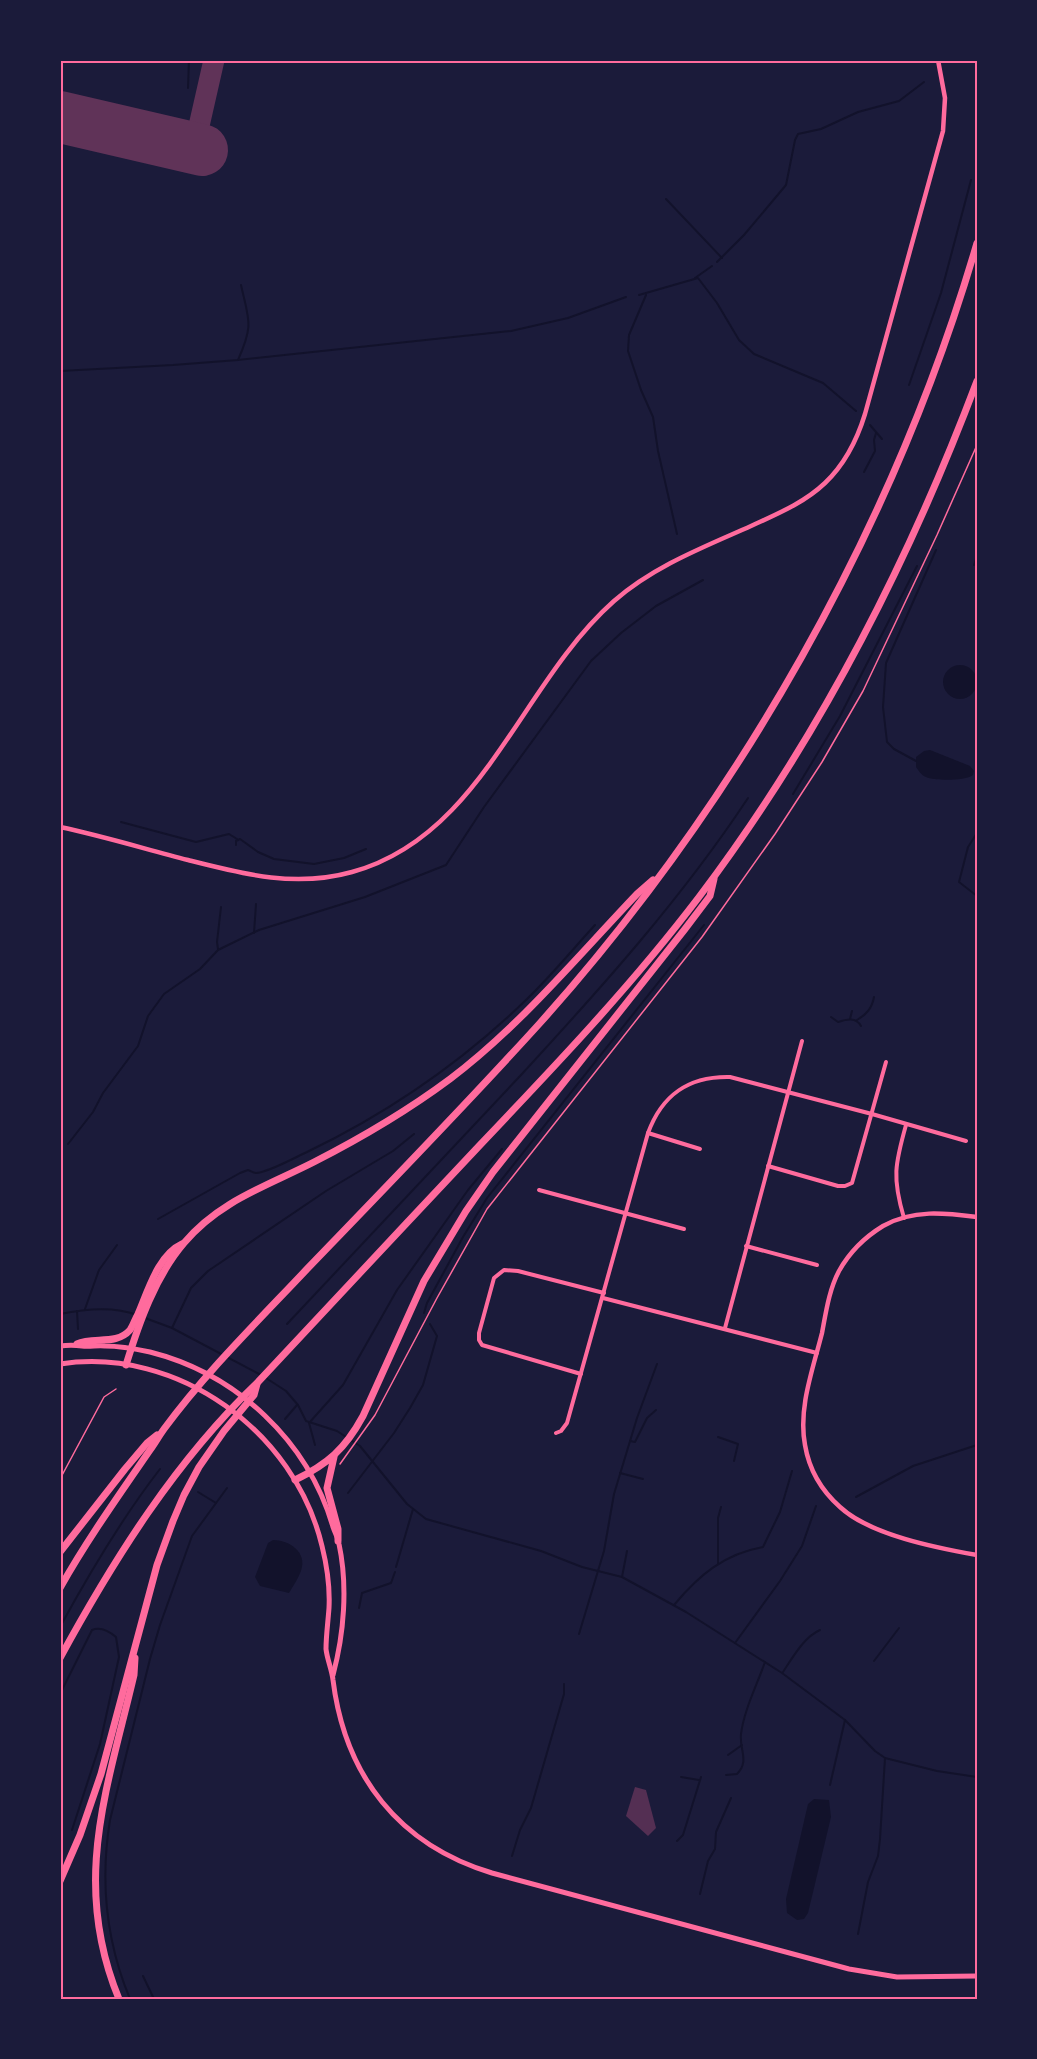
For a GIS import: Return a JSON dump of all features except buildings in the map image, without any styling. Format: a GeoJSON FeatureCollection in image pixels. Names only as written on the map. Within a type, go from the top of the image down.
{"type":"FeatureCollection","features":[{"type":"Feature","properties":{"kind":"highway"},"geometry":{"type":"LineString","coordinates":[[60,1552],[140,1452],[162,1431],[258,1321],[543,1018],[619,929],[660,875],[718,792],[757,730],[796,664],[847,569],[925,401],[946,343],[977,243]]}},
{"type":"Feature","properties":{"kind":"highway"},"geometry":{"type":"LineString","coordinates":[[60,1658],[144,1520],[197,1448],[235,1404],[584,1035],[648,961],[715,875],[794,756],[860,641],[926,507],[977,381]]}},
{"type":"Feature","properties":{"kind":"highway"},"geometry":{"type":"LineString","coordinates":[[126,1365],[134,1331],[150,1293],[184,1243],[209,1218],[236,1199],[367,1134],[450,1079],[512,1026],[636,894],[660,875]]}},
{"type":"Feature","properties":{"kind":"highway"},"geometry":{"type":"LineString","coordinates":[[295,1480],[334,1456],[344,1446],[359,1423],[414,1300],[466,1211],[493,1172],[710,896],[715,875]]}},
{"type":"Feature","properties":{"kind":"highway"},"geometry":{"type":"LineString","coordinates":[[77,1344],[115,1339],[134,1331]]}},
{"type":"Feature","properties":{"kind":"highway"},"geometry":{"type":"LineString","coordinates":[[60,1881],[97,1788],[167,1535],[184,1495],[224,1431],[254,1395],[258,1382]]}},
{"type":"Feature","properties":{"kind":"highway"},"geometry":{"type":"LineString","coordinates":[[60,1588],[102,1519],[162,1431]]}},
{"type":"Feature","properties":{"kind":"highway"},"geometry":{"type":"LineString","coordinates":[[334,1456],[327,1492],[338,1528],[338,1541]]}},
{"type":"Feature","properties":{"kind":"highway"},"geometry":{"type":"LineString","coordinates":[[118,1999],[105,1962],[98,1932],[94,1902],[94,1868],[105,1796],[134,1675],[135,1653]]}},
{"type":"Feature","properties":{"kind":"main road"},"geometry":{"type":"LineString","coordinates":[[60,1346],[77,1344],[131,1348],[192,1367],[238,1393],[275,1426],[295,1449],[324,1500],[338,1541],[343,1569],[339,1651],[333,1677]]}},
{"type":"Feature","properties":{"kind":"main road"},"geometry":{"type":"LineString","coordinates":[[60,1364],[91,1362],[126,1365],[177,1379],[217,1399],[256,1430],[275,1451],[295,1480],[312,1514],[324,1551],[329,1596],[326,1651],[333,1677],[336,1706],[344,1734],[356,1763],[372,1790],[388,1810],[409,1830],[439,1851],[459,1862],[492,1873],[856,1971],[897,1977],[977,1976]]}},
{"type":"Feature","properties":{"kind":"street"},"geometry":{"type":"LineString","coordinates":[[60,827],[247,875],[287,880],[323,878],[360,870],[401,851],[435,827],[462,799],[574,644],[608,607],[633,586],[664,567],[800,503],[825,483],[844,461],[864,418],[942,135],[945,98],[938,60]]}},
{"type":"Feature","properties":{"kind":"street"},"geometry":{"type":"LineString","coordinates":[[725,1328],[802,1041]]}},
{"type":"Feature","properties":{"kind":"street"},"geometry":{"type":"LineString","coordinates":[[768,1166],[838,1186],[852,1183],[886,1062]]}},
{"type":"Feature","properties":{"kind":"street"},"geometry":{"type":"LineString","coordinates":[[556,1433],[561,1431],[567,1423],[648,1133],[655,1113],[670,1096],[686,1087],[707,1080],[730,1077],[966,1141]]}},
{"type":"Feature","properties":{"kind":"street"},"geometry":{"type":"LineString","coordinates":[[904,1218],[897,1193],[895,1172],[906,1125]]}},
{"type":"Feature","properties":{"kind":"street"},"geometry":{"type":"LineString","coordinates":[[648,1133],[700,1149]]}},
{"type":"Feature","properties":{"kind":"street"},"geometry":{"type":"LineString","coordinates":[[539,1190],[684,1229]]}},
{"type":"Feature","properties":{"kind":"street"},"geometry":{"type":"LineString","coordinates":[[977,1217],[933,1213],[904,1218],[884,1226],[851,1254],[841,1268],[832,1291],[804,1412],[803,1437],[810,1464],[826,1491],[847,1513],[871,1526],[928,1545],[977,1555]]}},
{"type":"Feature","properties":{"kind":"street"},"geometry":{"type":"LineString","coordinates":[[746,1246],[817,1265]]}},
{"type":"Feature","properties":{"kind":"street"},"geometry":{"type":"LineString","coordinates":[[581,1374],[482,1345],[479,1333],[494,1278],[504,1270],[518,1271],[817,1353]]}},
{"type":"Feature","properties":{"kind":"path"},"geometry":{"type":"LineString","coordinates":[[60,1479],[104,1397],[116,1389]]}},
{"type":"Feature","properties":{"kind":"path"},"geometry":{"type":"LineString","coordinates":[[338,1468],[367,1428]]}},
{"type":"Feature","properties":{"kind":"shaded area"},"geometry":{"type":"Polygon","coordinates":[[[960,665],[972,670],[977,682],[972,694],[960,699],[948,694],[943,682],[948,670],[960,665]]]}},
{"type":"Feature","properties":{"kind":"shaded area"},"geometry":{"type":"Polygon","coordinates":[[[930,750],[970,766],[974,771],[973,775],[950,780],[924,776],[916,767],[916,757],[930,750]]]}},
{"type":"Feature","properties":{"kind":"shaded area"},"geometry":{"type":"Polygon","coordinates":[[[273,1540],[285,1542],[296,1548],[302,1558],[301,1571],[289,1593],[260,1586],[255,1577],[268,1543],[273,1540]]]}},
{"type":"Feature","properties":{"kind":"shaded area"},"geometry":{"type":"Polygon","coordinates":[[[814,1799],[829,1800],[831,1817],[808,1913],[804,1919],[797,1920],[787,1913],[786,1899],[808,1804],[814,1799]]]}},
{"type":"Feature","properties":{"kind":"waterway"},"geometry":{"type":"LineString","coordinates":[[188,88],[189,60]]}},
{"type":"Feature","properties":{"kind":"waterway"},"geometry":{"type":"LineString","coordinates":[[717,262],[744,235],[786,185],[798,134],[821,129],[858,112],[899,101],[924,82]]}},
{"type":"Feature","properties":{"kind":"waterway"},"geometry":{"type":"LineString","coordinates":[[909,385],[941,293],[971,180]]}},
{"type":"Feature","properties":{"kind":"waterway"},"geometry":{"type":"LineString","coordinates":[[666,199],[722,258]]}},
{"type":"Feature","properties":{"kind":"waterway"},"geometry":{"type":"LineString","coordinates":[[695,278],[712,266]]}},
{"type":"Feature","properties":{"kind":"waterway"},"geometry":{"type":"LineString","coordinates":[[639,295],[698,278],[717,303],[739,340],[754,354],[823,383],[856,411]]}},
{"type":"Feature","properties":{"kind":"waterway"},"geometry":{"type":"LineString","coordinates":[[238,360],[248,330],[241,285]]}},
{"type":"Feature","properties":{"kind":"waterway"},"geometry":{"type":"LineString","coordinates":[[646,295],[629,335],[628,351],[653,417],[658,451],[677,534]]}},
{"type":"Feature","properties":{"kind":"waterway"},"geometry":{"type":"LineString","coordinates":[[60,371],[238,360],[511,331],[568,318],[626,297]]}},
{"type":"Feature","properties":{"kind":"waterway"},"geometry":{"type":"LineString","coordinates":[[870,425],[882,439]]}},
{"type":"Feature","properties":{"kind":"waterway"},"geometry":{"type":"LineString","coordinates":[[864,472],[875,451],[876,433]]}},
{"type":"Feature","properties":{"kind":"waterway"},"geometry":{"type":"LineString","coordinates":[[916,761],[894,749],[887,742],[883,707],[886,663],[936,550]]}},
{"type":"Feature","properties":{"kind":"waterway"},"geometry":{"type":"LineString","coordinates":[[974,565],[977,556]]}},
{"type":"Feature","properties":{"kind":"waterway"},"geometry":{"type":"LineString","coordinates":[[793,794],[840,716],[917,566]]}},
{"type":"Feature","properties":{"kind":"waterway"},"geometry":{"type":"LineString","coordinates":[[68,1144],[138,1046],[148,1016],[164,994],[200,969],[218,950],[259,930],[365,897],[446,865],[484,807],[591,661],[621,633],[656,606],[703,580]]}},
{"type":"Feature","properties":{"kind":"waterway"},"geometry":{"type":"LineString","coordinates":[[287,1324],[521,1075],[611,975],[669,906],[748,798]]}},
{"type":"Feature","properties":{"kind":"waterway"},"geometry":{"type":"LineString","coordinates":[[121,822],[196,842],[229,834],[237,839]]}},
{"type":"Feature","properties":{"kind":"waterway"},"geometry":{"type":"LineString","coordinates":[[977,833],[968,847],[959,882],[977,896]]}},
{"type":"Feature","properties":{"kind":"waterway"},"geometry":{"type":"LineString","coordinates":[[236,845],[236,841],[240,839],[258,852],[274,859],[314,864],[344,858],[366,849]]}},
{"type":"Feature","properties":{"kind":"waterway"},"geometry":{"type":"LineString","coordinates":[[254,933],[256,904]]}},
{"type":"Feature","properties":{"kind":"waterway"},"geometry":{"type":"LineString","coordinates":[[218,949],[221,907]]}},
{"type":"Feature","properties":{"kind":"waterway"},"geometry":{"type":"LineString","coordinates":[[158,1219],[240,1173],[248,1170],[256,1173],[289,1161],[338,1137],[396,1103],[450,1065],[502,1022],[545,981],[595,925]]}},
{"type":"Feature","properties":{"kind":"waterway"},"geometry":{"type":"LineString","coordinates":[[424,1313],[427,1303],[463,1237],[487,1198],[704,925]]}},
{"type":"Feature","properties":{"kind":"waterway"},"geometry":{"type":"LineString","coordinates":[[857,1020],[868,1010],[874,997]]}},
{"type":"Feature","properties":{"kind":"waterway"},"geometry":{"type":"LineString","coordinates":[[850,1019],[852,1011]]}},
{"type":"Feature","properties":{"kind":"waterway"},"geometry":{"type":"LineString","coordinates":[[831,1017],[838,1022],[854,1020],[861,1026]]}},
{"type":"Feature","properties":{"kind":"waterway"},"geometry":{"type":"LineString","coordinates":[[172,1328],[191,1288],[208,1271],[326,1191],[393,1151],[414,1134]]}},
{"type":"Feature","properties":{"kind":"waterway"},"geometry":{"type":"LineString","coordinates":[[315,1445],[309,1423],[343,1385],[397,1290],[468,1190],[502,1149]]}},
{"type":"Feature","properties":{"kind":"waterway"},"geometry":{"type":"LineString","coordinates":[[85,1309],[99,1270],[117,1245]]}},
{"type":"Feature","properties":{"kind":"waterway"},"geometry":{"type":"LineString","coordinates":[[60,1314],[99,1309],[119,1310],[137,1315]]}},
{"type":"Feature","properties":{"kind":"waterway"},"geometry":{"type":"LineString","coordinates":[[77,1311],[78,1329]]}},
{"type":"Feature","properties":{"kind":"waterway"},"geometry":{"type":"LineString","coordinates":[[145,1318],[172,1328],[261,1375]]}},
{"type":"Feature","properties":{"kind":"waterway"},"geometry":{"type":"LineString","coordinates":[[348,1493],[394,1433],[423,1385],[437,1336],[430,1324]]}},
{"type":"Feature","properties":{"kind":"waterway"},"geometry":{"type":"LineString","coordinates":[[579,1634],[604,1551],[614,1494],[637,1418],[657,1364]]}},
{"type":"Feature","properties":{"kind":"waterway"},"geometry":{"type":"LineString","coordinates":[[266,1378],[286,1391],[298,1405],[306,1421],[337,1431],[360,1446],[407,1504],[426,1519],[541,1551],[582,1567],[622,1577],[686,1612],[782,1673],[845,1720],[875,1751],[885,1758],[937,1771],[977,1777]]}},
{"type":"Feature","properties":{"kind":"waterway"},"geometry":{"type":"LineString","coordinates":[[285,1419],[297,1405]]}},
{"type":"Feature","properties":{"kind":"waterway"},"geometry":{"type":"LineString","coordinates":[[630,1441],[635,1442],[647,1418],[656,1410]]}},
{"type":"Feature","properties":{"kind":"waterway"},"geometry":{"type":"LineString","coordinates":[[718,1437],[738,1444],[734,1461]]}},
{"type":"Feature","properties":{"kind":"waterway"},"geometry":{"type":"LineString","coordinates":[[856,1497],[913,1466],[977,1445]]}},
{"type":"Feature","properties":{"kind":"waterway"},"geometry":{"type":"LineString","coordinates":[[60,1627],[107,1546],[160,1469]]}},
{"type":"Feature","properties":{"kind":"waterway"},"geometry":{"type":"LineString","coordinates":[[674,1605],[713,1567],[736,1555],[763,1547],[780,1512],[792,1471]]}},
{"type":"Feature","properties":{"kind":"waterway"},"geometry":{"type":"LineString","coordinates":[[620,1473],[643,1479]]}},
{"type":"Feature","properties":{"kind":"waterway"},"geometry":{"type":"LineString","coordinates":[[130,1999],[115,1955],[107,1911],[106,1866],[110,1820],[160,1625],[192,1536],[227,1488]]}},
{"type":"Feature","properties":{"kind":"waterway"},"geometry":{"type":"LineString","coordinates":[[198,1492],[216,1503]]}},
{"type":"Feature","properties":{"kind":"waterway"},"geometry":{"type":"LineString","coordinates":[[735,1643],[802,1546],[816,1506]]}},
{"type":"Feature","properties":{"kind":"waterway"},"geometry":{"type":"LineString","coordinates":[[718,1564],[718,1518],[721,1507]]}},
{"type":"Feature","properties":{"kind":"waterway"},"geometry":{"type":"LineString","coordinates":[[396,1567],[413,1509]]}},
{"type":"Feature","properties":{"kind":"waterway"},"geometry":{"type":"LineString","coordinates":[[622,1577],[627,1551]]}},
{"type":"Feature","properties":{"kind":"waterway"},"geometry":{"type":"LineString","coordinates":[[359,1608],[362,1593],[391,1583],[395,1572]]}},
{"type":"Feature","properties":{"kind":"waterway"},"geometry":{"type":"LineString","coordinates":[[874,1661],[899,1628]]}},
{"type":"Feature","properties":{"kind":"waterway"},"geometry":{"type":"LineString","coordinates":[[60,1694],[92,1630],[105,1630],[116,1637],[119,1657],[100,1744],[72,1830]]}},
{"type":"Feature","properties":{"kind":"waterway"},"geometry":{"type":"LineString","coordinates":[[783,1672],[804,1642],[820,1630]]}},
{"type":"Feature","properties":{"kind":"waterway"},"geometry":{"type":"LineString","coordinates":[[726,1775],[737,1774],[743,1764],[741,1734],[748,1707],[765,1662]]}},
{"type":"Feature","properties":{"kind":"waterway"},"geometry":{"type":"LineString","coordinates":[[512,1856],[520,1830],[531,1808],[564,1694],[564,1684]]}},
{"type":"Feature","properties":{"kind":"waterway"},"geometry":{"type":"LineString","coordinates":[[830,1785],[845,1720]]}},
{"type":"Feature","properties":{"kind":"waterway"},"geometry":{"type":"LineString","coordinates":[[728,1755],[742,1745]]}},
{"type":"Feature","properties":{"kind":"waterway"},"geometry":{"type":"LineString","coordinates":[[858,1934],[868,1882],[878,1856],[885,1758]]}},
{"type":"Feature","properties":{"kind":"waterway"},"geometry":{"type":"LineString","coordinates":[[681,1777],[699,1780]]}},
{"type":"Feature","properties":{"kind":"waterway"},"geometry":{"type":"LineString","coordinates":[[677,1841],[683,1835],[701,1777]]}},
{"type":"Feature","properties":{"kind":"waterway"},"geometry":{"type":"LineString","coordinates":[[700,1894],[708,1861],[715,1849],[716,1832],[731,1798]]}},
{"type":"Feature","properties":{"kind":"waterway"},"geometry":{"type":"LineString","coordinates":[[143,1976],[154,1999]]}},
{"type":"Feature","properties":{"kind":"taxiway"},"geometry":{"type":"LineString","coordinates":[[194,148],[214,60]]}},
{"type":"Feature","properties":{"kind":"runway"},"geometry":{"type":"LineString","coordinates":[[60,117],[202,150]]}}]}
